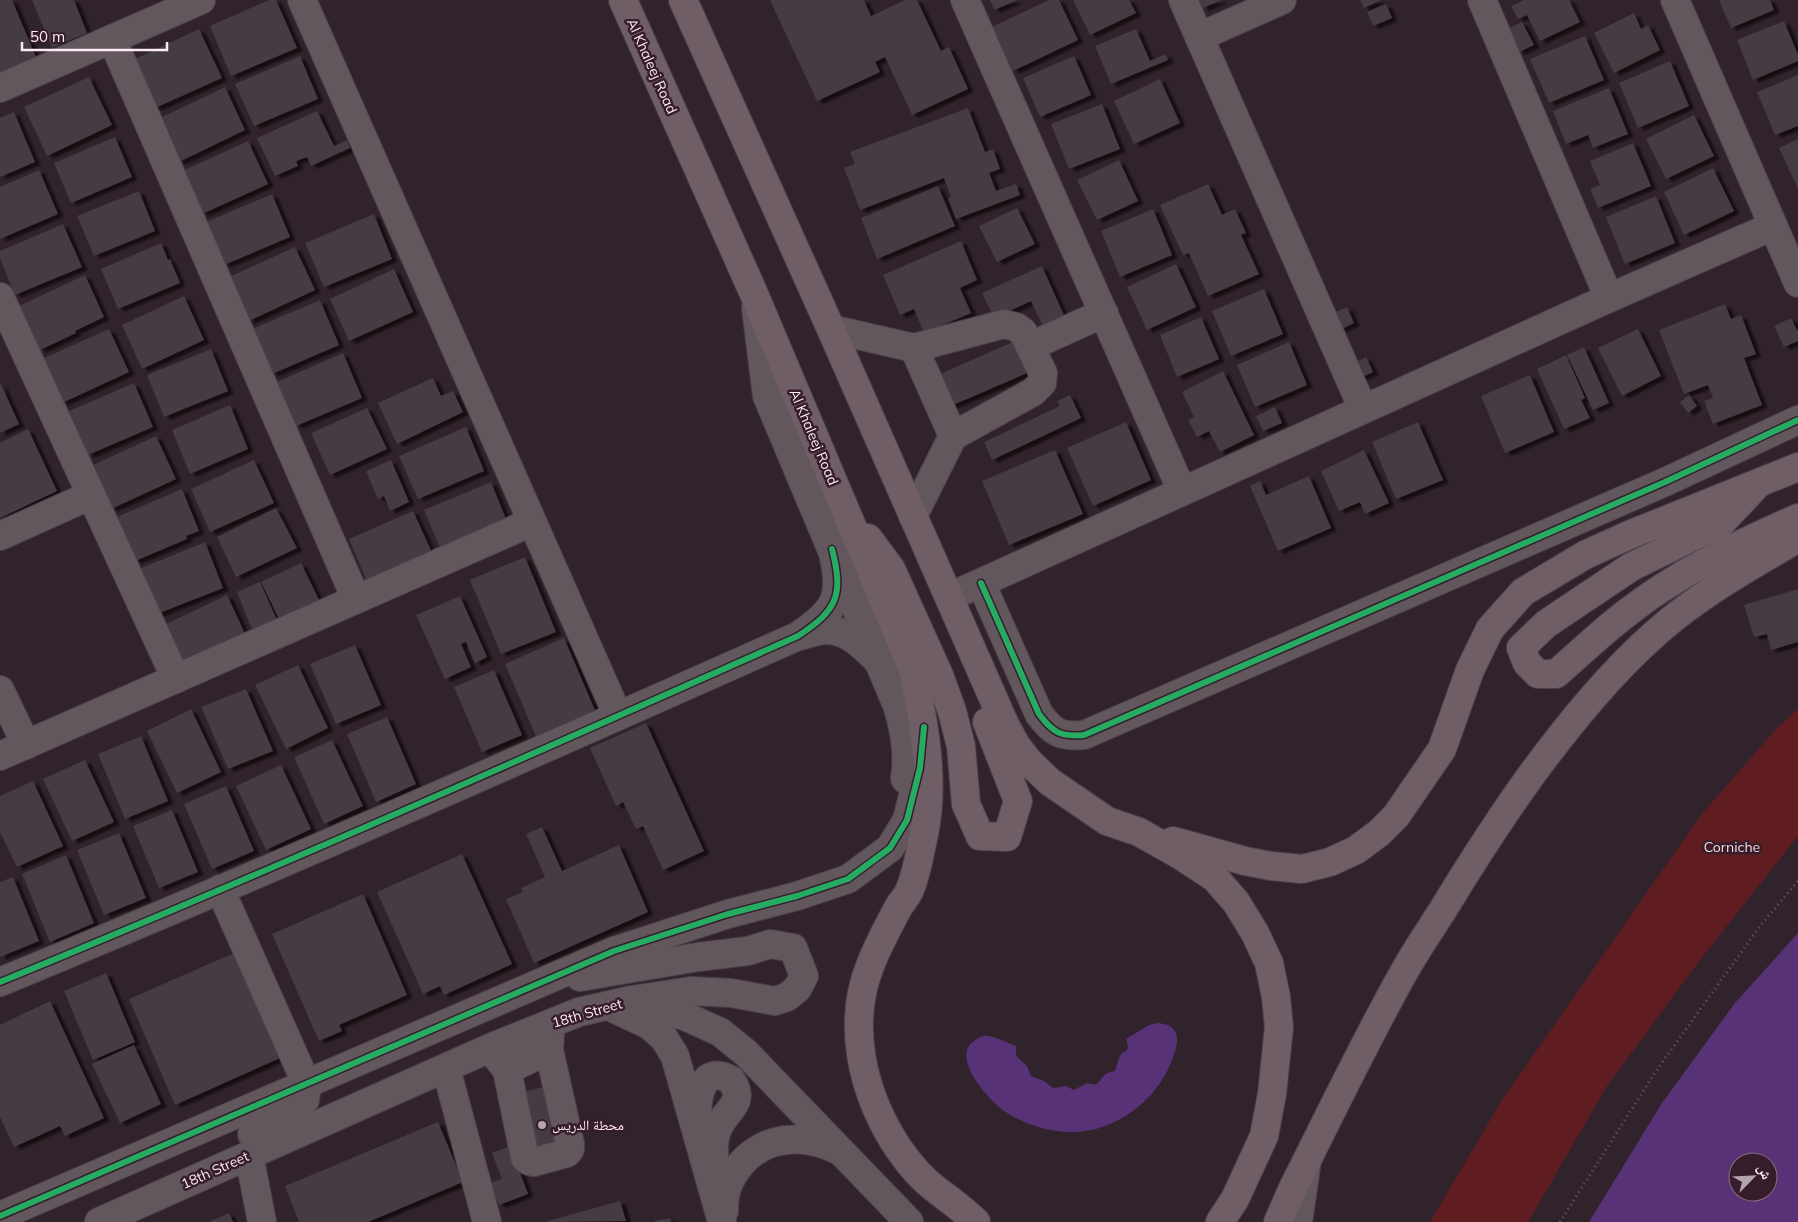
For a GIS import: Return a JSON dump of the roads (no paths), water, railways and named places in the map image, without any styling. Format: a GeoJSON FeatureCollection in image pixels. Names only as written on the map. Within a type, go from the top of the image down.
{"type":"FeatureCollection","features":[{"type":"Feature","properties":{"kind":"main road","name":"Al Khaleej Road"},"geometry":{"type":"LineString","coordinates":[[622,0],[754,294],[914,673],[924,727],[927,758],[927,815],[910,891],[899,906],[870,967],[861,1000],[860,1050],[864,1076],[876,1109],[894,1141],[916,1171],[970,1215]]}},
{"type":"Feature","properties":{"kind":"main road"},"geometry":{"type":"LineString","coordinates":[[683,0],[831,329],[1005,725],[1029,762],[1050,782],[1107,822],[1246,861],[1271,866],[1302,869],[1330,862],[1356,850],[1379,833],[1396,816],[1442,749],[1470,670],[1490,629],[1522,592],[1585,555],[1629,535],[1798,467]]}},
{"type":"Feature","properties":{"kind":"main road"},"geometry":{"type":"LineString","coordinates":[[1761,482],[1721,523],[1631,567],[1546,624],[1521,648],[1527,663],[1538,674],[1556,674],[1628,612],[1660,589],[1732,548],[1798,518]]}},
{"type":"Feature","properties":{"kind":"main road"},"geometry":{"type":"LineString","coordinates":[[843,505],[891,569],[939,675],[952,711],[961,746],[966,804],[980,836],[1007,837],[1018,801],[967,672],[949,597]]}},
{"type":"Feature","properties":{"kind":"main road"},"geometry":{"type":"LineString","coordinates":[[1278,1222],[1307,1159],[1404,971],[1509,805],[1562,734],[1628,659],[1659,631],[1726,580],[1798,538]]}},
{"type":"Feature","properties":{"kind":"main road"},"geometry":{"type":"LineString","coordinates":[[1139,832],[1180,855],[1215,878],[1236,902],[1256,934],[1269,963],[1276,997],[1279,1027],[1272,1094],[1264,1136],[1235,1199],[1220,1222]]}},
{"type":"Feature","properties":{"kind":"street"},"geometry":{"type":"LineString","coordinates":[[0,88],[201,0]]}},
{"type":"Feature","properties":{"kind":"street"},"geometry":{"type":"LineString","coordinates":[[302,0],[618,716]]}},
{"type":"Feature","properties":{"kind":"street"},"geometry":{"type":"LineString","coordinates":[[965,0],[1182,491]]}},
{"type":"Feature","properties":{"kind":"street"},"geometry":{"type":"LineString","coordinates":[[1183,0],[1363,409]]}},
{"type":"Feature","properties":{"kind":"street"},"geometry":{"type":"LineString","coordinates":[[1199,37],[1282,0]]}},
{"type":"Feature","properties":{"kind":"street"},"geometry":{"type":"LineString","coordinates":[[1482,0],[1609,298]]}},
{"type":"Feature","properties":{"kind":"street"},"geometry":{"type":"LineString","coordinates":[[1675,0],[1798,283]]}},
{"type":"Feature","properties":{"kind":"street"},"geometry":{"type":"LineString","coordinates":[[112,39],[356,599]]}},
{"type":"Feature","properties":{"kind":"street"},"geometry":{"type":"LineString","coordinates":[[949,597],[1609,298],[1773,226]]}},
{"type":"Feature","properties":{"kind":"street"},"geometry":{"type":"LineString","coordinates":[[527,988],[589,952],[692,912],[726,902],[814,882],[836,872],[854,862],[870,848],[884,832],[901,798],[906,776],[907,752],[904,728],[897,705],[767,396],[754,294]]}},
{"type":"Feature","properties":{"kind":"street"},"geometry":{"type":"LineString","coordinates":[[2,306],[176,679]]}},
{"type":"Feature","properties":{"kind":"street"},"geometry":{"type":"LineString","coordinates":[[1031,346],[1104,313]]}},
{"type":"Feature","properties":{"kind":"street"},"geometry":{"type":"LineString","coordinates":[[831,329],[914,348],[1004,324],[1016,327],[1023,332],[1043,373],[1042,383],[1033,392],[953,436],[913,516]]}},
{"type":"Feature","properties":{"kind":"street"},"geometry":{"type":"LineString","coordinates":[[914,348],[953,436]]}},
{"type":"Feature","properties":{"kind":"street"},"geometry":{"type":"LineString","coordinates":[[980,583],[1039,714],[1048,726],[1059,734],[1070,736],[1084,735],[1656,486],[1798,420]]}},
{"type":"Feature","properties":{"kind":"street"},"geometry":{"type":"LineString","coordinates":[[0,536],[91,495]]}},
{"type":"Feature","properties":{"kind":"street"},"geometry":{"type":"LineString","coordinates":[[0,756],[532,522]]}},
{"type":"Feature","properties":{"kind":"street"},"geometry":{"type":"LineString","coordinates":[[0,982],[220,889],[798,636],[818,622],[835,598],[838,585],[837,570],[832,550]]}},
{"type":"Feature","properties":{"kind":"street"},"geometry":{"type":"LineString","coordinates":[[798,636],[826,630],[839,632],[858,642],[878,662]]}},
{"type":"Feature","properties":{"kind":"street"},"geometry":{"type":"LineString","coordinates":[[0,690],[26,745]]}},
{"type":"Feature","properties":{"kind":"street"},"geometry":{"type":"LineString","coordinates":[[0,1216],[614,951],[728,914],[798,896],[848,879],[890,848],[907,820],[920,768],[924,727]]}},
{"type":"Feature","properties":{"kind":"street"},"geometry":{"type":"LineString","coordinates":[[99,1222],[163,1175],[283,1120],[305,1100],[307,1085],[220,889]]}},
{"type":"Feature","properties":{"kind":"street","name":"18th Street"},"geometry":{"type":"LineString","coordinates":[[99,1222],[133,1216],[249,1155],[490,1048],[579,1012],[691,991],[731,993],[775,1001],[787,998],[797,989],[804,976],[793,948],[770,944],[748,952],[698,957],[573,978],[527,988]]}},
{"type":"Feature","properties":{"kind":"street"},"geometry":{"type":"LineString","coordinates":[[619,1003],[664,1038],[675,1056],[723,1214]]}},
{"type":"Feature","properties":{"kind":"street"},"geometry":{"type":"LineString","coordinates":[[619,1003],[687,1017],[720,1032],[746,1053],[909,1222]]}},
{"type":"Feature","properties":{"kind":"street"},"geometry":{"type":"LineString","coordinates":[[490,1048],[507,1070],[525,1158],[534,1162],[568,1153],[570,1144],[549,1050],[551,1022]]}},
{"type":"Feature","properties":{"kind":"street"},"geometry":{"type":"LineString","coordinates":[[507,1070],[549,1050]]}},
{"type":"Feature","properties":{"kind":"street"},"geometry":{"type":"LineString","coordinates":[[446,1068],[487,1222]]}},
{"type":"Feature","properties":{"kind":"street"},"geometry":{"type":"LineString","coordinates":[[697,1130],[697,1104],[701,1086],[706,1080],[719,1075],[730,1080],[737,1092],[737,1099],[720,1123],[714,1138],[715,1166],[723,1214]]}},
{"type":"Feature","properties":{"kind":"street"},"geometry":{"type":"LineString","coordinates":[[723,1214],[730,1179],[742,1162],[753,1153],[770,1144],[786,1140],[801,1140],[828,1145],[845,1154]]}},
{"type":"Feature","properties":{"kind":"street"},"geometry":{"type":"LineString","coordinates":[[249,1155],[262,1222]]}},
{"type":"Feature","properties":{"kind":"street"},"geometry":{"type":"LineString","coordinates":[[1298,1222],[1307,1159]]}},
{"type":"Feature","properties":{"kind":"place","name":"محطة الدريس"},"geometry":{"type":"Point","coordinates":[542,1125]}},
{"type":"Feature","properties":{"kind":"park label","name":"Corniche"},"geometry":{"type":"Point","coordinates":[1732,847]}}]}
